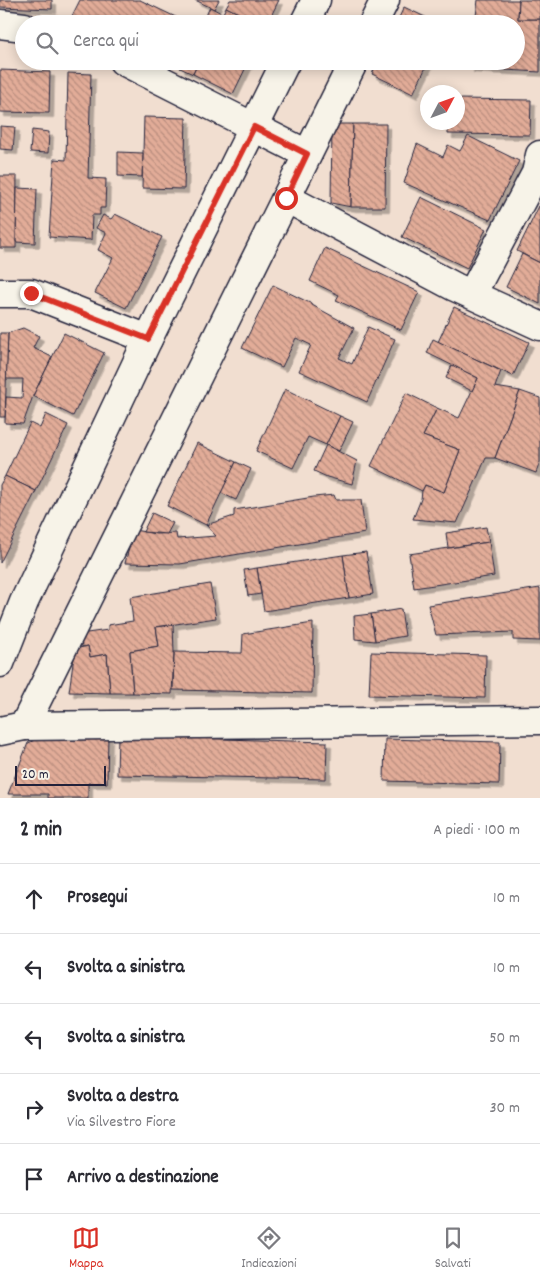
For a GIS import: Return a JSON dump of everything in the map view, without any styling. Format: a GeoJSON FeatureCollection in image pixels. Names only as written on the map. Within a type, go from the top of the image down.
{"type":"FeatureCollection","features":[{"type":"Feature","properties":{"kind":"street"},"geometry":{"type":"LineString","coordinates":[[308,15],[316,0]]}},
{"type":"Feature","properties":{"kind":"street"},"geometry":{"type":"LineString","coordinates":[[378,15],[385,0]]}},
{"type":"Feature","properties":{"kind":"street"},"geometry":{"type":"LineString","coordinates":[[0,24],[15,26]]}},
{"type":"Feature","properties":{"kind":"street"},"geometry":{"type":"LineString","coordinates":[[141,70],[307,154]]}},
{"type":"Feature","properties":{"kind":"street"},"geometry":{"type":"LineString","coordinates":[[0,663],[24,602],[148,339],[282,70]]}},
{"type":"Feature","properties":{"kind":"street"},"geometry":{"type":"LineString","coordinates":[[349,70],[286,198],[12,729],[540,720]]}},
{"type":"Feature","properties":{"kind":"street"},"geometry":{"type":"LineString","coordinates":[[472,294],[536,173],[540,154]]}},
{"type":"Feature","properties":{"kind":"street"},"geometry":{"type":"LineString","coordinates":[[286,198],[455,287],[540,326]]}},
{"type":"Feature","properties":{"kind":"street"},"geometry":{"type":"LineString","coordinates":[[0,293],[31,293],[148,339]]}},
{"type":"Feature","properties":{"kind":"building"},"geometry":{"type":"Polygon","coordinates":[[[0,0],[52,0],[52,9],[0,7],[0,0]]]}},
{"type":"Feature","properties":{"kind":"building"},"geometry":{"type":"Polygon","coordinates":[[[80,0],[140,0],[171,15],[72,15],[80,0]]]}},
{"type":"Feature","properties":{"kind":"building"},"geometry":{"type":"Polygon","coordinates":[[[195,0],[219,0],[214,9],[195,0]]]}},
{"type":"Feature","properties":{"kind":"building"},"geometry":{"type":"Polygon","coordinates":[[[230,0],[279,0],[272,15],[242,15],[226,7],[230,0]]]}},
{"type":"Feature","properties":{"kind":"building"},"geometry":{"type":"Polygon","coordinates":[[[478,0],[519,0],[518,15],[476,15],[478,0]]]}},
{"type":"Feature","properties":{"kind":"building"},"geometry":{"type":"Polygon","coordinates":[[[519,0],[540,0],[540,19],[525,19],[525,15],[518,15],[519,0]]]}},
{"type":"Feature","properties":{"kind":"building"},"geometry":{"type":"Polygon","coordinates":[[[210,7],[223,14],[222,15],[206,15],[210,7]]]}},
{"type":"Feature","properties":{"kind":"building"},"geometry":{"type":"Polygon","coordinates":[[[226,7],[242,15],[222,15],[226,7]]]}},
{"type":"Feature","properties":{"kind":"building"},"geometry":{"type":"Polygon","coordinates":[[[404,7],[421,15],[400,15],[404,7]]]}},
{"type":"Feature","properties":{"kind":"building"},"geometry":{"type":"Polygon","coordinates":[[[525,19],[540,19],[540,72],[504,70],[525,70],[525,19]]]}},
{"type":"Feature","properties":{"kind":"building"},"geometry":{"type":"Polygon","coordinates":[[[0,70],[50,72],[49,113],[0,112],[0,70]]]}},
{"type":"Feature","properties":{"kind":"building"},"geometry":{"type":"Polygon","coordinates":[[[184,70],[195,70],[193,74],[184,70]]]}},
{"type":"Feature","properties":{"kind":"building"},"geometry":{"type":"Polygon","coordinates":[[[195,70],[245,70],[233,94],[193,74],[195,70]]]}},
{"type":"Feature","properties":{"kind":"building"},"geometry":{"type":"Polygon","coordinates":[[[374,70],[425,70],[413,94],[372,74],[374,70]]]}},
{"type":"Feature","properties":{"kind":"building"},"geometry":{"type":"Polygon","coordinates":[[[68,73],[91,74],[88,178],[106,179],[105,208],[100,208],[100,215],[92,215],[91,240],[49,237],[54,159],[66,160],[68,73]]]}},
{"type":"Feature","properties":{"kind":"building"},"geometry":{"type":"Polygon","coordinates":[[[465,99],[531,100],[530,135],[448,134],[448,130],[465,130],[465,99]]]}},
{"type":"Feature","properties":{"kind":"building"},"geometry":{"type":"Polygon","coordinates":[[[144,117],[186,118],[184,189],[142,188],[144,117]]]}},
{"type":"Feature","properties":{"kind":"building"},"geometry":{"type":"Polygon","coordinates":[[[332,124],[353,124],[351,207],[331,203],[332,124]]]}},
{"type":"Feature","properties":{"kind":"building"},"geometry":{"type":"Polygon","coordinates":[[[353,124],[386,124],[385,207],[351,207],[353,124]]]}},
{"type":"Feature","properties":{"kind":"building"},"geometry":{"type":"Polygon","coordinates":[[[0,126],[15,127],[13,150],[0,149],[0,126]]]}},
{"type":"Feature","properties":{"kind":"building"},"geometry":{"type":"Polygon","coordinates":[[[32,130],[49,132],[48,153],[30,152],[32,130]]]}},
{"type":"Feature","properties":{"kind":"building"},"geometry":{"type":"Polygon","coordinates":[[[468,136],[519,161],[490,220],[404,183],[417,144],[443,157],[448,145],[460,151],[468,136]]]}},
{"type":"Feature","properties":{"kind":"building"},"geometry":{"type":"Polygon","coordinates":[[[118,152],[143,153],[142,177],[118,176],[118,152]]]}},
{"type":"Feature","properties":{"kind":"building"},"geometry":{"type":"Polygon","coordinates":[[[0,176],[17,176],[16,248],[0,248],[0,176]]]}},
{"type":"Feature","properties":{"kind":"building"},"geometry":{"type":"Polygon","coordinates":[[[17,188],[37,189],[35,243],[16,242],[17,188]]]}},
{"type":"Feature","properties":{"kind":"building"},"geometry":{"type":"Polygon","coordinates":[[[421,197],[486,229],[467,268],[402,237],[421,197]]]}},
{"type":"Feature","properties":{"kind":"building"},"geometry":{"type":"Polygon","coordinates":[[[540,206],[540,263],[517,251],[540,206]]]}},
{"type":"Feature","properties":{"kind":"building"},"geometry":{"type":"Polygon","coordinates":[[[115,214],[162,237],[126,308],[95,293],[113,258],[98,250],[106,233],[96,228],[103,215],[111,219],[115,214]]]}},
{"type":"Feature","properties":{"kind":"building"},"geometry":{"type":"Polygon","coordinates":[[[325,248],[419,292],[401,330],[336,300],[339,295],[310,281],[325,248]]]}},
{"type":"Feature","properties":{"kind":"building"},"geometry":{"type":"Polygon","coordinates":[[[522,254],[540,263],[540,304],[506,287],[522,254]]]}},
{"type":"Feature","properties":{"kind":"building"},"geometry":{"type":"Polygon","coordinates":[[[273,285],[312,304],[354,328],[339,358],[352,364],[368,327],[395,339],[367,402],[299,371],[311,345],[296,338],[282,367],[242,348],[273,285]]]}},
{"type":"Feature","properties":{"kind":"building"},"geometry":{"type":"Polygon","coordinates":[[[454,307],[529,342],[513,376],[438,342],[454,307]]]}},
{"type":"Feature","properties":{"kind":"building"},"geometry":{"type":"Polygon","coordinates":[[[23,328],[39,336],[33,348],[52,357],[33,396],[23,424],[5,423],[6,397],[22,398],[23,379],[6,379],[8,333],[23,328]]]}},
{"type":"Feature","properties":{"kind":"building"},"geometry":{"type":"Polygon","coordinates":[[[0,333],[8,333],[5,417],[0,417],[0,333]]]}},
{"type":"Feature","properties":{"kind":"building"},"geometry":{"type":"Polygon","coordinates":[[[64,333],[104,353],[73,416],[33,396],[64,333]]]}},
{"type":"Feature","properties":{"kind":"building"},"geometry":{"type":"Polygon","coordinates":[[[433,339],[501,371],[495,387],[520,391],[495,458],[486,458],[457,523],[413,519],[425,485],[444,492],[460,450],[423,436],[437,408],[459,418],[478,378],[427,353],[433,339]]]}},
{"type":"Feature","properties":{"kind":"building"},"geometry":{"type":"Polygon","coordinates":[[[452,365],[478,378],[472,391],[446,378],[452,365]]]}},
{"type":"Feature","properties":{"kind":"building"},"geometry":{"type":"Polygon","coordinates":[[[285,389],[340,416],[326,445],[308,437],[293,468],[256,451],[285,389]]]}},
{"type":"Feature","properties":{"kind":"building"},"geometry":{"type":"Polygon","coordinates":[[[520,391],[540,398],[540,462],[536,473],[495,458],[520,391]]]}},
{"type":"Feature","properties":{"kind":"building"},"geometry":{"type":"Polygon","coordinates":[[[406,393],[437,408],[423,436],[460,450],[444,492],[425,485],[422,491],[371,466],[406,393]]]}},
{"type":"Feature","properties":{"kind":"building"},"geometry":{"type":"Polygon","coordinates":[[[46,414],[68,425],[36,491],[5,476],[30,423],[40,428],[46,414]]]}},
{"type":"Feature","properties":{"kind":"building"},"geometry":{"type":"Polygon","coordinates":[[[340,416],[353,422],[339,451],[326,445],[340,416]]]}},
{"type":"Feature","properties":{"kind":"building"},"geometry":{"type":"Polygon","coordinates":[[[197,443],[236,462],[206,525],[167,506],[197,443]]]}},
{"type":"Feature","properties":{"kind":"building"},"geometry":{"type":"Polygon","coordinates":[[[326,445],[357,461],[352,484],[314,471],[326,445]]]}},
{"type":"Feature","properties":{"kind":"building"},"geometry":{"type":"Polygon","coordinates":[[[236,462],[251,469],[236,500],[221,493],[236,462]]]}},
{"type":"Feature","properties":{"kind":"building"},"geometry":{"type":"Polygon","coordinates":[[[5,476],[36,491],[0,563],[0,485],[5,476]]]}},
{"type":"Feature","properties":{"kind":"building"},"geometry":{"type":"Polygon","coordinates":[[[334,495],[336,500],[361,500],[365,533],[180,564],[125,563],[134,530],[156,534],[176,533],[177,539],[216,536],[206,525],[234,516],[234,510],[334,495]]]}},
{"type":"Feature","properties":{"kind":"building"},"geometry":{"type":"Polygon","coordinates":[[[152,513],[173,523],[167,534],[143,532],[152,513]]]}},
{"type":"Feature","properties":{"kind":"building"},"geometry":{"type":"Polygon","coordinates":[[[486,527],[489,542],[448,548],[446,533],[486,527]]]}},
{"type":"Feature","properties":{"kind":"building"},"geometry":{"type":"Polygon","coordinates":[[[489,542],[494,576],[414,588],[409,554],[489,542]]]}},
{"type":"Feature","properties":{"kind":"building"},"geometry":{"type":"Polygon","coordinates":[[[366,552],[373,594],[349,598],[343,555],[366,552]]]}},
{"type":"Feature","properties":{"kind":"building"},"geometry":{"type":"Polygon","coordinates":[[[343,555],[349,598],[264,611],[257,568],[343,555]]]}},
{"type":"Feature","properties":{"kind":"building"},"geometry":{"type":"Polygon","coordinates":[[[257,568],[261,594],[248,596],[244,570],[257,568]]]}},
{"type":"Feature","properties":{"kind":"building"},"geometry":{"type":"Polygon","coordinates":[[[210,584],[216,618],[156,627],[159,646],[130,651],[133,693],[110,693],[107,654],[90,657],[88,646],[82,647],[80,634],[108,630],[108,625],[133,621],[130,597],[210,584]]]}},
{"type":"Feature","properties":{"kind":"building"},"geometry":{"type":"Polygon","coordinates":[[[540,588],[540,641],[513,640],[513,632],[436,635],[428,605],[540,588]]]}},
{"type":"Feature","properties":{"kind":"building"},"geometry":{"type":"Polygon","coordinates":[[[401,609],[405,636],[375,641],[371,614],[401,609]]]}},
{"type":"Feature","properties":{"kind":"building"},"geometry":{"type":"Polygon","coordinates":[[[371,614],[375,641],[355,639],[354,616],[371,614]]]}},
{"type":"Feature","properties":{"kind":"building"},"geometry":{"type":"Polygon","coordinates":[[[313,623],[312,693],[173,690],[174,652],[242,653],[243,634],[313,623]]]}},
{"type":"Feature","properties":{"kind":"building"},"geometry":{"type":"Polygon","coordinates":[[[173,625],[172,694],[133,693],[130,651],[159,646],[156,627],[173,625]]]}},
{"type":"Feature","properties":{"kind":"building"},"geometry":{"type":"Polygon","coordinates":[[[88,646],[90,657],[107,654],[110,693],[69,692],[75,649],[88,646]]]}},
{"type":"Feature","properties":{"kind":"building"},"geometry":{"type":"Polygon","coordinates":[[[371,652],[486,655],[485,698],[369,695],[371,652]]]}},
{"type":"Feature","properties":{"kind":"building"},"geometry":{"type":"Polygon","coordinates":[[[47,735],[108,736],[107,783],[88,783],[88,798],[48,798],[48,794],[8,794],[28,743],[47,735]]]}},
{"type":"Feature","properties":{"kind":"building"},"geometry":{"type":"Polygon","coordinates":[[[118,736],[327,742],[326,779],[117,775],[118,736]]]}},
{"type":"Feature","properties":{"kind":"building"},"geometry":{"type":"Polygon","coordinates":[[[385,739],[500,742],[499,784],[384,781],[385,739]]]}},
{"type":"Feature","properties":{"kind":"route"},"geometry":{"type":"LineString","coordinates":[[31,293],[148,339],[254,127],[307,154],[286,198]]}}]}
